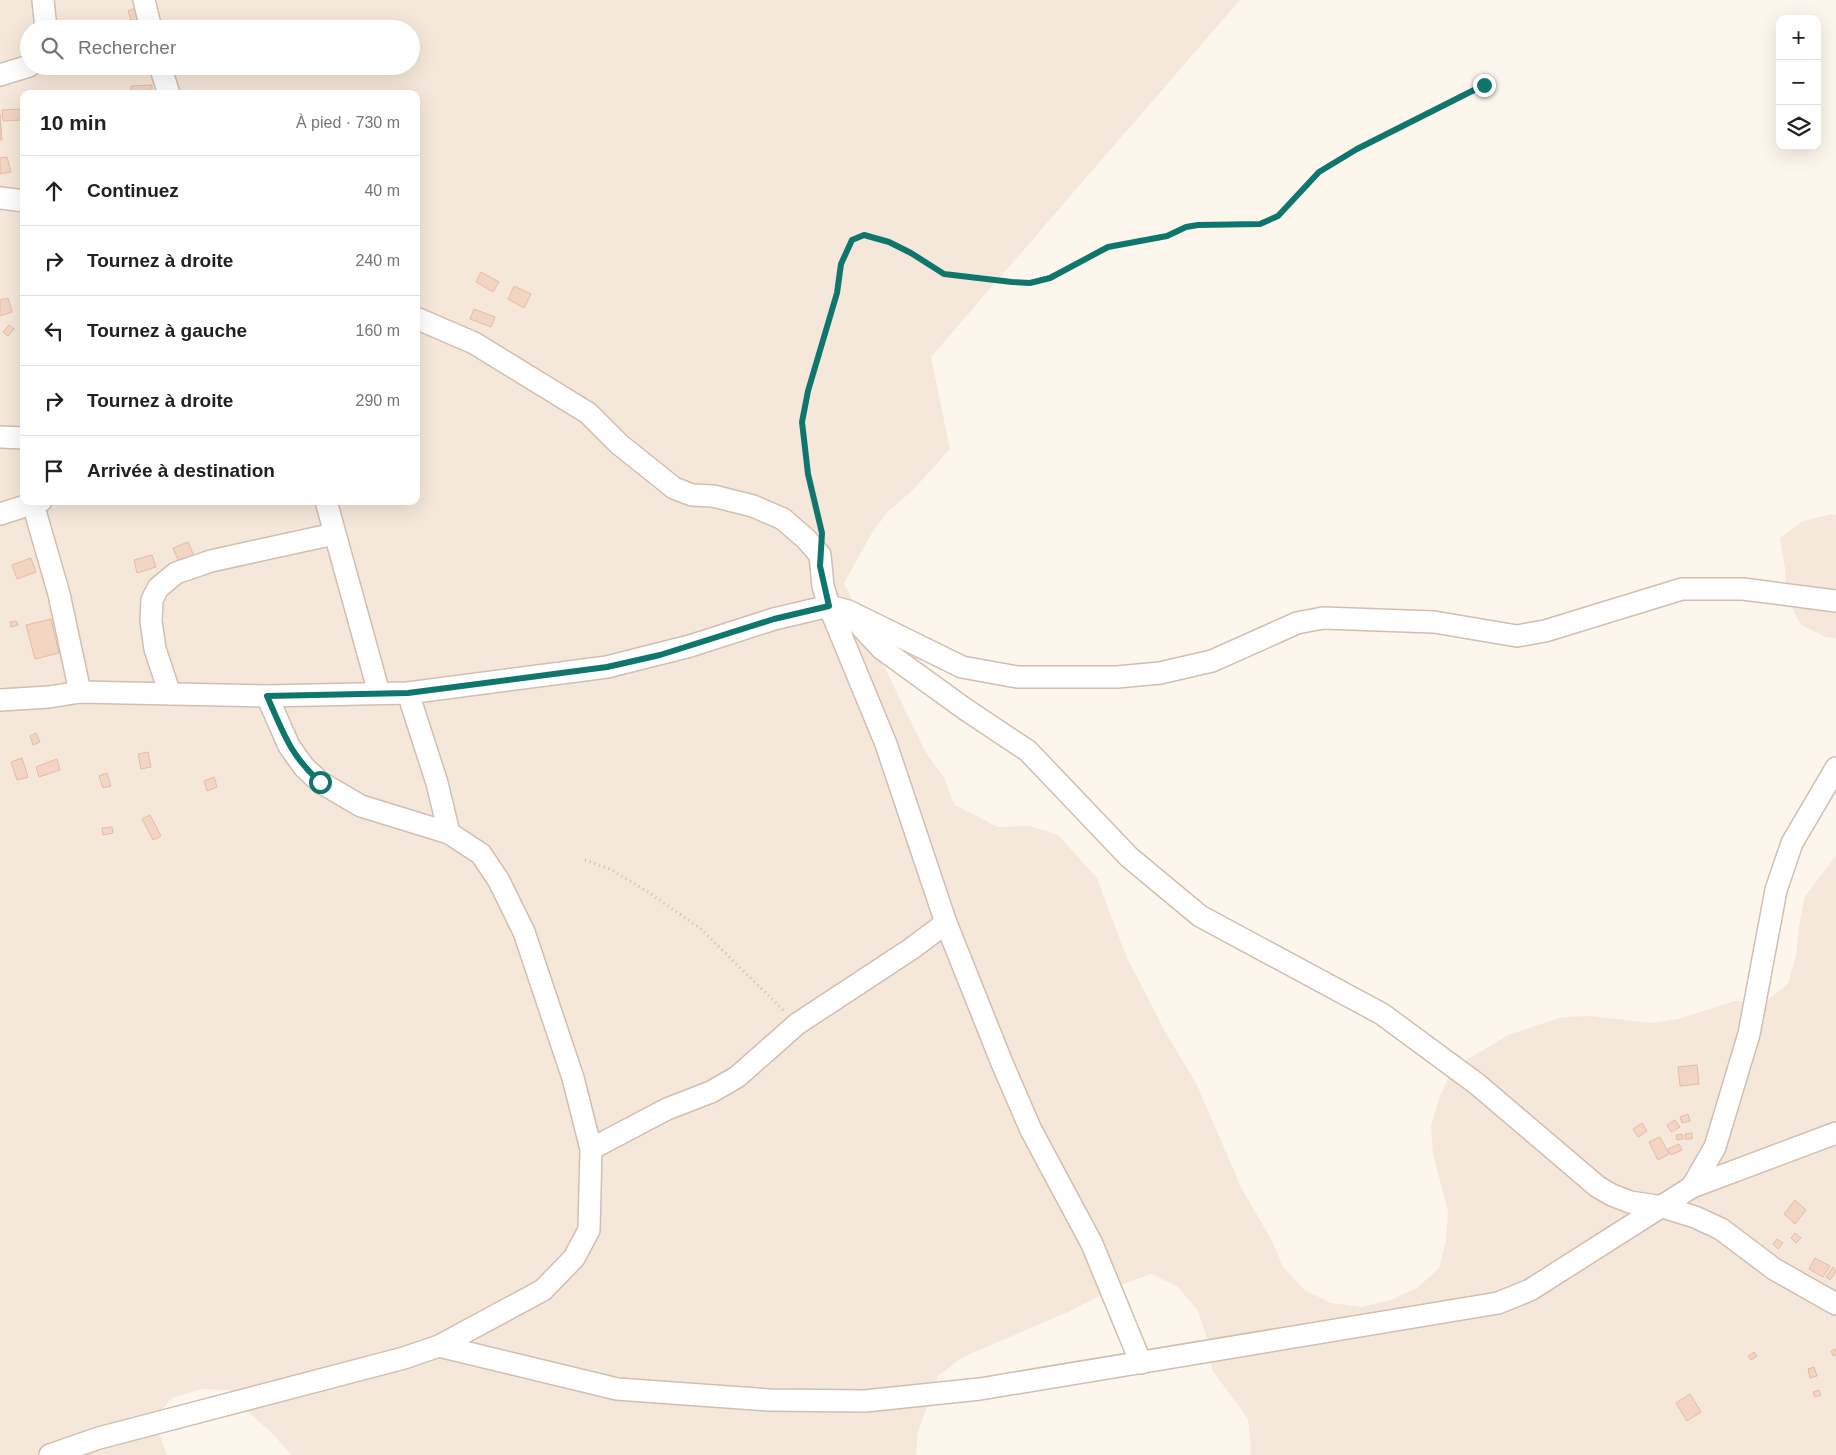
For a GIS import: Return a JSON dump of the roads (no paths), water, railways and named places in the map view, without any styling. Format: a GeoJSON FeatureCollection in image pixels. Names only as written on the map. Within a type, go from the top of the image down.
{"type":"FeatureCollection","features":[{"type":"Feature","properties":{"kind":"street"},"geometry":{"type":"LineString","coordinates":[[43,0],[45,20]]}},
{"type":"Feature","properties":{"kind":"street"},"geometry":{"type":"LineString","coordinates":[[144,0],[149,20]]}},
{"type":"Feature","properties":{"kind":"street"},"geometry":{"type":"LineString","coordinates":[[0,75],[20,69]]}},
{"type":"Feature","properties":{"kind":"street"},"geometry":{"type":"LineString","coordinates":[[163,75],[169,90]]}},
{"type":"Feature","properties":{"kind":"street"},"geometry":{"type":"LineString","coordinates":[[0,198],[20,200]]}},
{"type":"Feature","properties":{"kind":"street"},"geometry":{"type":"LineString","coordinates":[[420,320],[474,343],[588,413],[619,444],[674,488],[692,495],[713,496],[753,506],[782,520],[806,538],[820,555],[823,586],[838,609],[946,923],[1031,1130],[1092,1244],[1141,1363]]}},
{"type":"Feature","properties":{"kind":"street"},"geometry":{"type":"LineString","coordinates":[[0,437],[20,438]]}},
{"type":"Feature","properties":{"kind":"street"},"geometry":{"type":"LineString","coordinates":[[0,514],[30,505]]}},
{"type":"Feature","properties":{"kind":"street"},"geometry":{"type":"LineString","coordinates":[[37,505],[80,692]]}},
{"type":"Feature","properties":{"kind":"street"},"geometry":{"type":"LineString","coordinates":[[327,505],[379,693]]}},
{"type":"Feature","properties":{"kind":"street"},"geometry":{"type":"LineString","coordinates":[[170,694],[155,649],[151,621],[152,600],[158,588],[176,573],[211,561],[334,534]]}},
{"type":"Feature","properties":{"kind":"street"},"geometry":{"type":"LineString","coordinates":[[0,700],[49,698],[80,692],[267,696],[408,693],[607,667],[682,648],[774,619],[838,609],[962,667],[1017,677],[1117,677],[1160,673],[1212,661],[1297,623],[1323,618],[1434,622],[1516,636],[1545,630],[1682,590],[1743,589],[1836,601]]}},
{"type":"Feature","properties":{"kind":"street"},"geometry":{"type":"LineString","coordinates":[[838,609],[882,649],[958,704],[1028,751],[1129,857],[1200,916],[1382,1014],[1477,1084],[1598,1187],[1630,1202],[1663,1206],[1695,1217],[1721,1229],[1774,1269],[1836,1304]]}},
{"type":"Feature","properties":{"kind":"street"},"geometry":{"type":"LineString","coordinates":[[408,693],[437,782],[449,833]]}},
{"type":"Feature","properties":{"kind":"street"},"geometry":{"type":"LineString","coordinates":[[50,1455],[99,1438],[404,1358],[438,1346],[543,1290],[574,1258],[589,1230],[591,1149],[573,1078],[524,932],[500,881],[481,854],[449,833],[362,806],[320,782],[304,767],[289,746],[267,696]]}},
{"type":"Feature","properties":{"kind":"street"},"geometry":{"type":"LineString","coordinates":[[1692,1187],[1715,1147],[1749,1034],[1776,890],[1792,843],[1836,768]]}},
{"type":"Feature","properties":{"kind":"street"},"geometry":{"type":"LineString","coordinates":[[591,1149],[668,1109],[710,1092],[737,1076],[797,1024],[911,949],[946,923]]}},
{"type":"Feature","properties":{"kind":"street"},"geometry":{"type":"LineString","coordinates":[[438,1346],[617,1389],[769,1400],[865,1401],[980,1389],[1498,1303],[1530,1290],[1692,1187],[1836,1133]]}}]}
